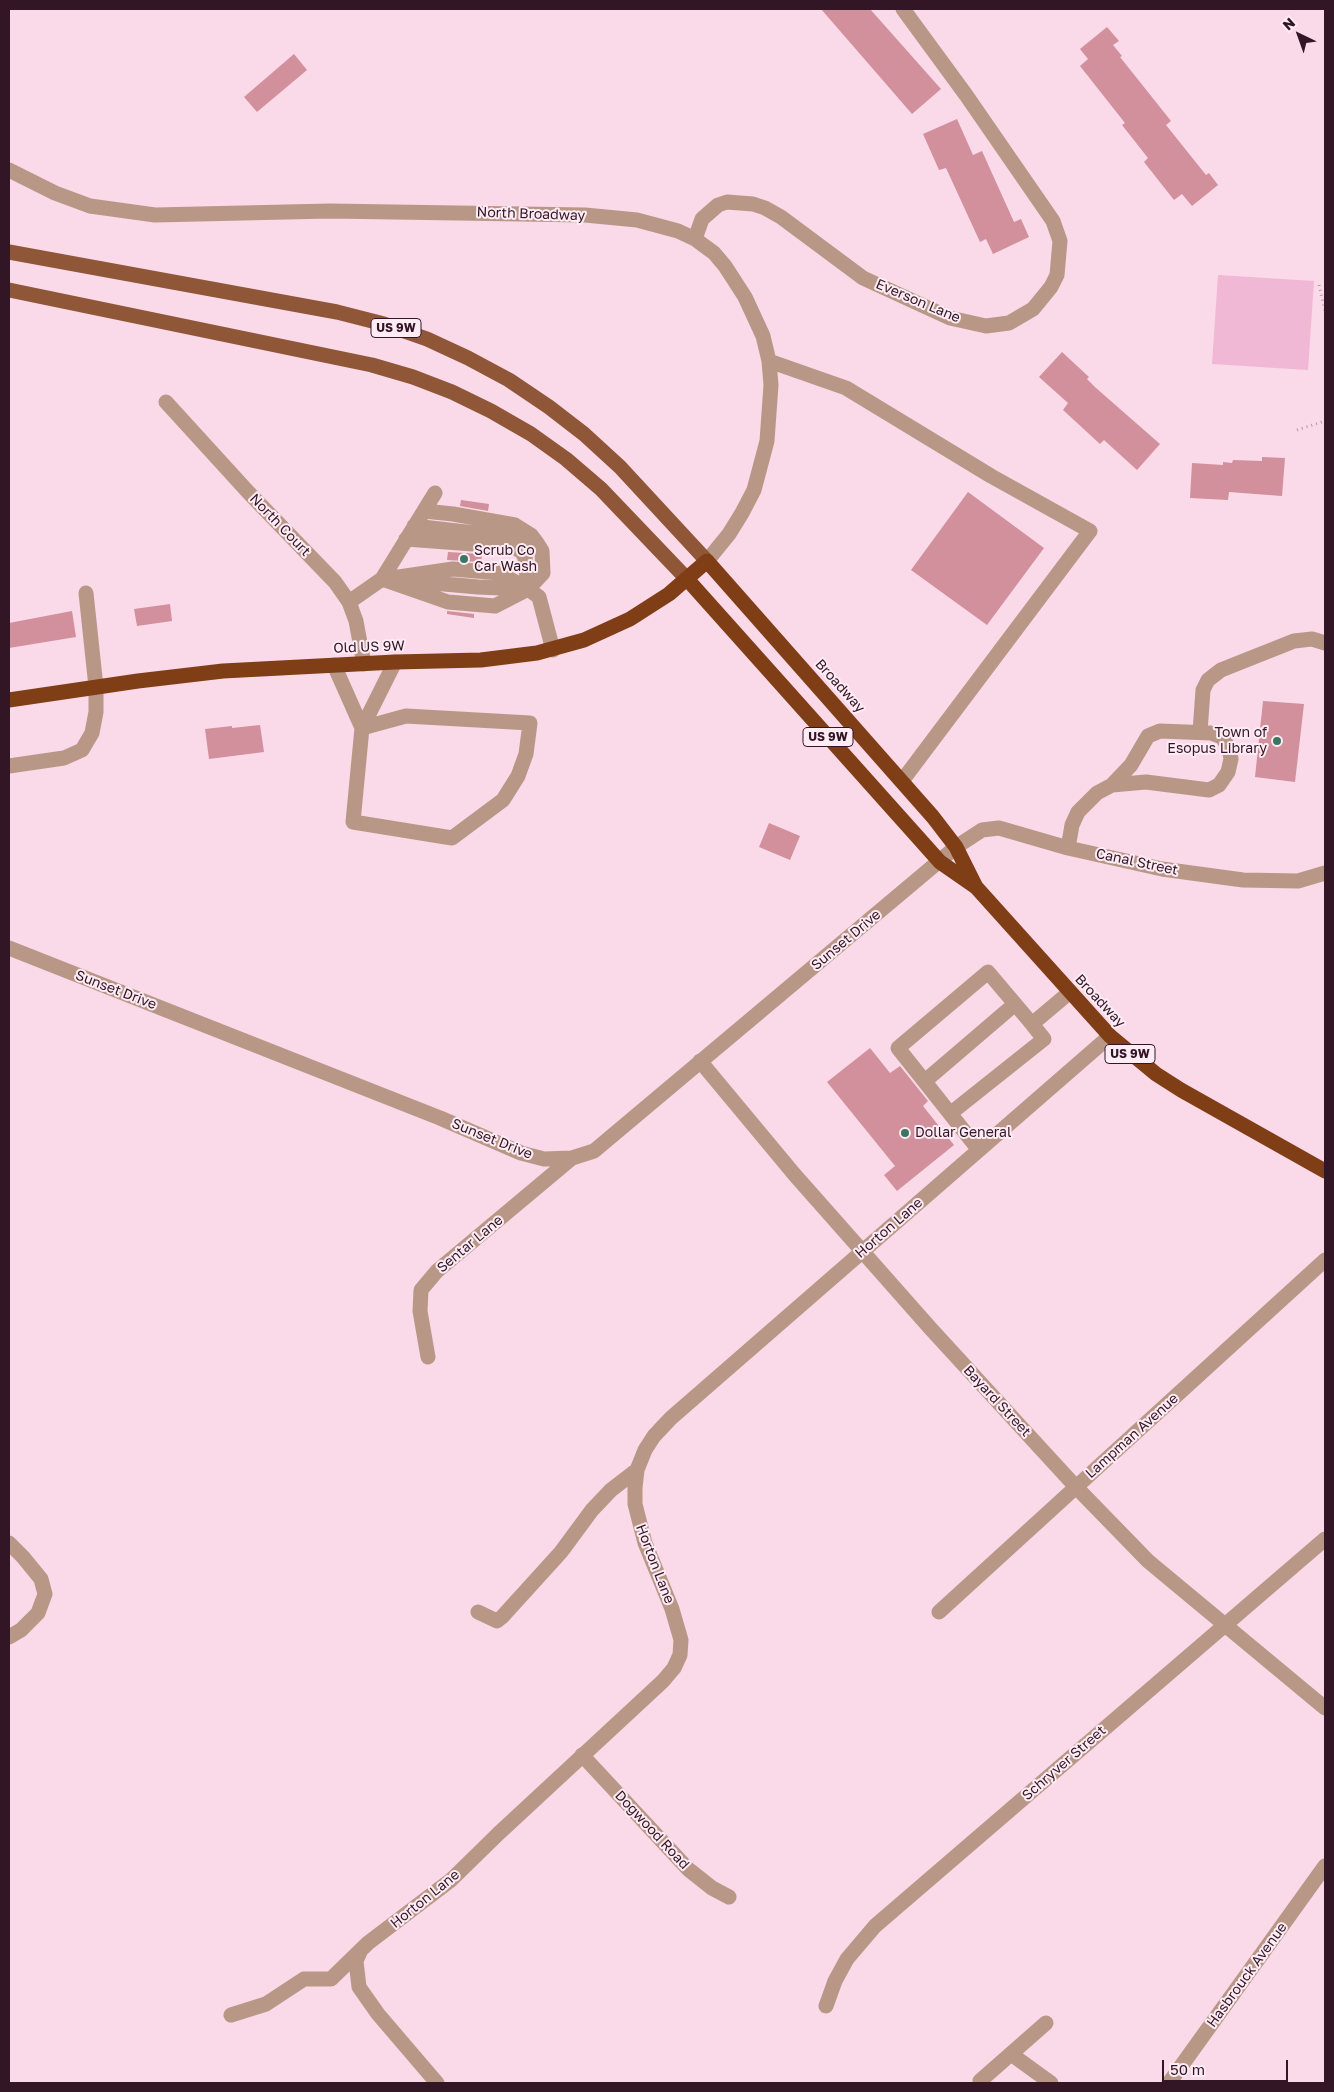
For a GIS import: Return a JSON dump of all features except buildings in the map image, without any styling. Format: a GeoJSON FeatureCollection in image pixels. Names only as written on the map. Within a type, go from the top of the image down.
{"type":"FeatureCollection","features":[{"type":"Feature","properties":{"kind":"highway","name":"Old US 9W"},"geometry":{"type":"LineString","coordinates":[[9,700],[223,671],[395,662],[481,660],[510,658],[553,650],[607,631],[630,619],[663,599],[707,561]]}},
{"type":"Feature","properties":{"kind":"highway","name":"Broadway"},"geometry":{"type":"LineString","coordinates":[[707,561],[902,781],[956,847],[976,887]]}},
{"type":"Feature","properties":{"kind":"highway","name":"Broadway"},"geometry":{"type":"LineString","coordinates":[[687,579],[940,862],[976,887],[1110,1036],[1143,1064],[1181,1090],[1325,1171]]}},
{"type":"Feature","properties":{"kind":"main road","name":"US 9W"},"geometry":{"type":"LineString","coordinates":[[9,252],[337,312],[384,324],[427,339],[468,358],[508,380],[549,407],[584,434],[620,467],[707,561]]}},
{"type":"Feature","properties":{"kind":"main road","name":"US 9W"},"geometry":{"type":"LineString","coordinates":[[9,290],[136,318],[372,365],[414,377],[452,392],[491,411],[530,434],[572,464],[623,511],[687,579]]}},
{"type":"Feature","properties":{"kind":"street","name":"Everson Lane"},"geometry":{"type":"LineString","coordinates":[[695,239],[702,219],[718,205],[727,202],[753,204],[765,208],[780,217],[863,278],[950,318],[986,326],[1009,323],[1033,309],[1058,276],[1060,241],[1054,221],[903,9]]}},
{"type":"Feature","properties":{"kind":"street","name":"North Broadway"},"geometry":{"type":"LineString","coordinates":[[9,170],[55,193],[90,206],[155,215],[330,211],[585,215],[644,221],[678,231],[695,239],[719,260],[746,297],[763,336],[769,361],[771,386],[767,441],[754,490],[729,534],[707,561]]}},
{"type":"Feature","properties":{"kind":"street"},"geometry":{"type":"LineString","coordinates":[[769,361],[846,388],[991,476],[1090,531],[902,781]]}},
{"type":"Feature","properties":{"kind":"street","name":"North Court"},"geometry":{"type":"LineString","coordinates":[[166,402],[249,493],[336,582],[348,602],[360,634],[364,664]]}},
{"type":"Feature","properties":{"kind":"street"},"geometry":{"type":"LineString","coordinates":[[348,602],[382,579],[435,493]]}},
{"type":"Feature","properties":{"kind":"street"},"geometry":{"type":"LineString","coordinates":[[382,579],[448,602],[495,606],[528,589],[543,573],[542,551],[530,535],[515,525],[424,511]]}},
{"type":"Feature","properties":{"kind":"street"},"geometry":{"type":"LineString","coordinates":[[410,533],[513,547],[521,551],[525,557],[528,589]]}},
{"type":"Feature","properties":{"kind":"street"},"geometry":{"type":"LineString","coordinates":[[382,579],[453,569],[499,573],[539,597],[553,650]]}},
{"type":"Feature","properties":{"kind":"street"},"geometry":{"type":"LineString","coordinates":[[9,766],[64,758],[82,750],[92,733],[96,712],[96,687],[86,593]]}},
{"type":"Feature","properties":{"kind":"street"},"geometry":{"type":"LineString","coordinates":[[1200,732],[1203,690],[1208,680],[1221,670],[1294,641],[1312,639],[1325,643]]}},
{"type":"Feature","properties":{"kind":"street"},"geometry":{"type":"LineString","coordinates":[[362,728],[406,716],[530,723],[526,754],[518,776],[503,800],[452,838],[353,822],[362,728],[395,662]]}},
{"type":"Feature","properties":{"kind":"street"},"geometry":{"type":"LineString","coordinates":[[334,665],[362,728]]}},
{"type":"Feature","properties":{"kind":"street"},"geometry":{"type":"LineString","coordinates":[[1068,848],[1072,825],[1078,812],[1097,793],[1112,784],[1132,765],[1148,736],[1160,731],[1211,733],[1222,737],[1229,748],[1231,759],[1228,772],[1219,785],[1209,790],[1146,782],[1112,784]]}},
{"type":"Feature","properties":{"kind":"street","name":"Canal Street"},"geometry":{"type":"LineString","coordinates":[[956,847],[982,830],[999,828],[1068,848],[1162,869],[1243,880],[1298,881],[1325,873]]}},
{"type":"Feature","properties":{"kind":"street","name":"Sunset Drive"},"geometry":{"type":"LineString","coordinates":[[9,948],[431,1114],[521,1153],[544,1159],[572,1158],[594,1151],[956,847]]}},
{"type":"Feature","properties":{"kind":"street"},"geometry":{"type":"LineString","coordinates":[[951,1114],[1044,1039],[988,972],[898,1048],[979,1150]]}},
{"type":"Feature","properties":{"kind":"street"},"geometry":{"type":"LineString","coordinates":[[1032,1024],[1070,992]]}},
{"type":"Feature","properties":{"kind":"street"},"geometry":{"type":"LineString","coordinates":[[925,1081],[1015,1004]]}},
{"type":"Feature","properties":{"kind":"street","name":"Horton Lane"},"geometry":{"type":"LineString","coordinates":[[231,2015],[266,2004],[304,1979],[331,1979],[368,1943],[451,1880],[663,1681],[674,1668],[680,1655],[681,1640],[679,1627],[638,1523],[634,1488],[637,1470],[649,1443],[671,1418],[1110,1036]]}},
{"type":"Feature","properties":{"kind":"street","name":"Bayard Street"},"geometry":{"type":"LineString","coordinates":[[700,1061],[794,1174],[1076,1487],[1148,1561],[1325,1708]]}},
{"type":"Feature","properties":{"kind":"street","name":"Sentar Lane"},"geometry":{"type":"LineString","coordinates":[[428,1357],[420,1311],[421,1290],[437,1271],[572,1158]]}},
{"type":"Feature","properties":{"kind":"street","name":"Lampman Avenue"},"geometry":{"type":"LineString","coordinates":[[939,1612],[1325,1260]]}},
{"type":"Feature","properties":{"kind":"street"},"geometry":{"type":"LineString","coordinates":[[478,1612],[497,1621],[502,1618],[561,1552],[592,1510],[611,1490],[637,1470]]}},
{"type":"Feature","properties":{"kind":"street","name":"Schryver Street"},"geometry":{"type":"LineString","coordinates":[[826,2006],[835,1980],[847,1959],[875,1926],[1325,1539]]}},
{"type":"Feature","properties":{"kind":"street"},"geometry":{"type":"LineString","coordinates":[[9,1544],[23,1557],[41,1579],[46,1594],[38,1613],[21,1630],[9,1637]]}},
{"type":"Feature","properties":{"kind":"street","name":"Dogwood Road"},"geometry":{"type":"LineString","coordinates":[[582,1755],[688,1869],[712,1888],[730,1897]]}},
{"type":"Feature","properties":{"kind":"street","name":"Hasbrouck Avenue"},"geometry":{"type":"LineString","coordinates":[[1168,2083],[1325,1866]]}},
{"type":"Feature","properties":{"kind":"street"},"geometry":{"type":"LineString","coordinates":[[360,1952],[356,1961],[359,1988],[378,2014],[437,2083]]}},
{"type":"Feature","properties":{"kind":"street"},"geometry":{"type":"LineString","coordinates":[[980,2081],[1046,2023]]}},
{"type":"Feature","properties":{"kind":"street"},"geometry":{"type":"LineString","coordinates":[[1011,2054],[1052,2083]]}},
{"type":"Feature","properties":{"kind":"path"},"geometry":{"type":"LineString","coordinates":[[1319,285],[1325,311]]}},
{"type":"Feature","properties":{"kind":"path"},"geometry":{"type":"LineString","coordinates":[[1297,430],[1325,421]]}},
{"type":"Feature","properties":{"kind":"shaded area"},"geometry":{"type":"Polygon","coordinates":[[[1218,275],[1314,281],[1308,370],[1212,364],[1218,275]]]}},
{"type":"Feature","properties":{"kind":"place","name":"Scrub Co Car Wash"},"geometry":{"type":"Point","coordinates":[464,559]}},
{"type":"Feature","properties":{"kind":"place","name":"Town of Esopus Library"},"geometry":{"type":"Point","coordinates":[1277,741]}},
{"type":"Feature","properties":{"kind":"place","name":"Dollar General"},"geometry":{"type":"Point","coordinates":[905,1133]}}]}
